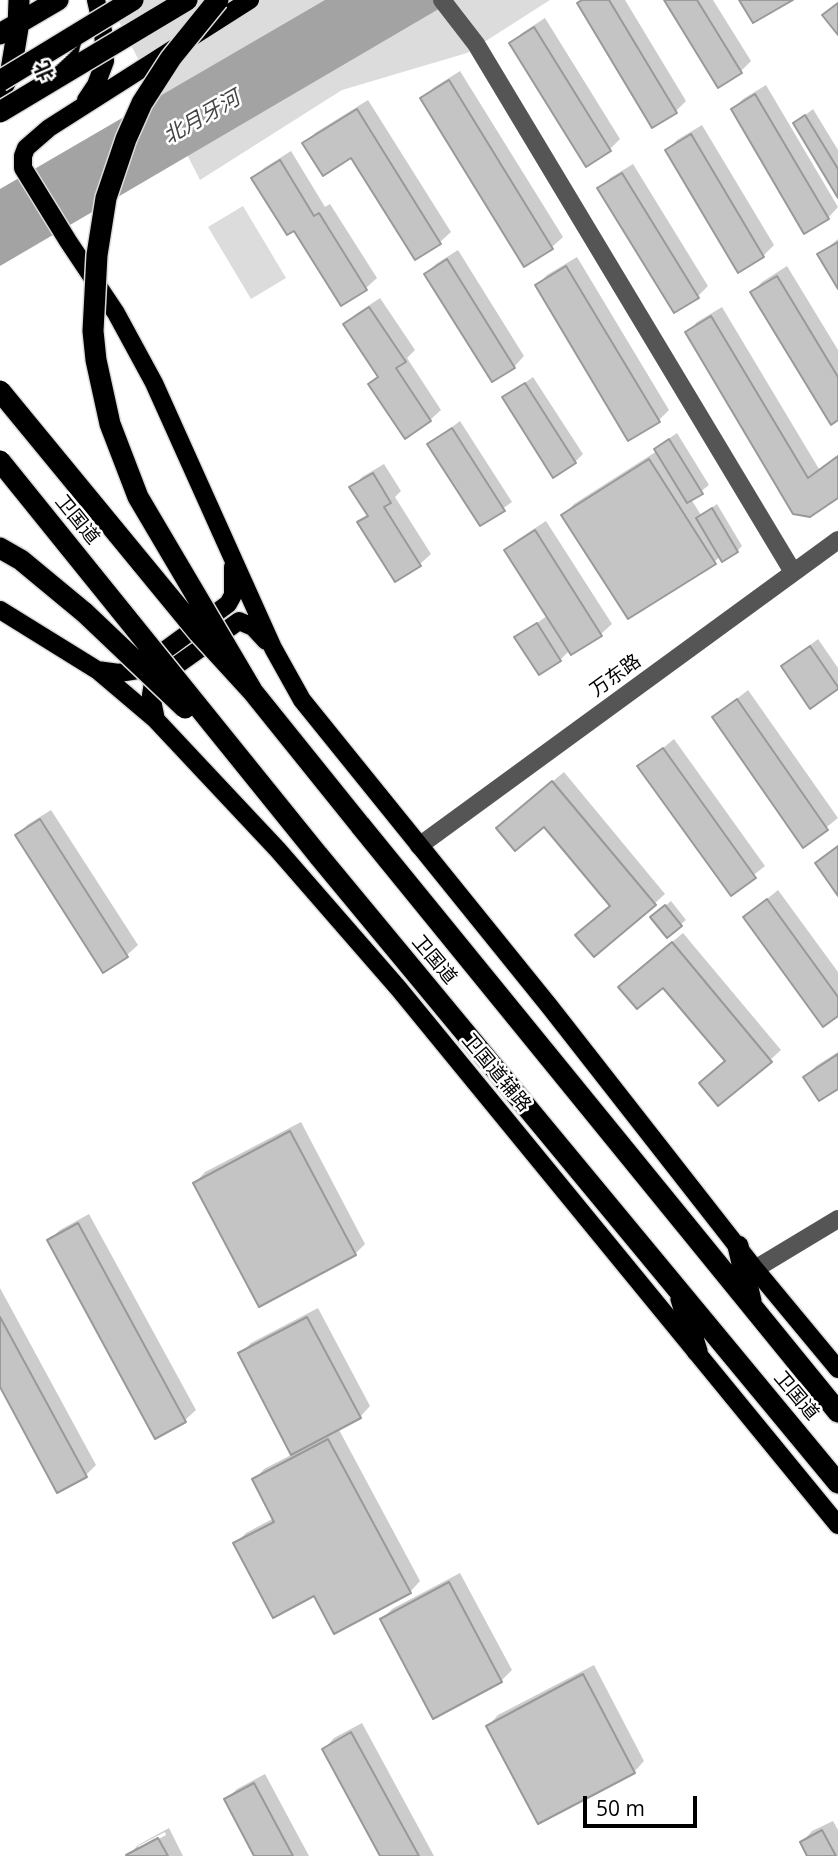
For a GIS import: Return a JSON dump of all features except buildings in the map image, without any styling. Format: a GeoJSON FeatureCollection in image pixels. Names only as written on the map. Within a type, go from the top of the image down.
{"type":"FeatureCollection","features":[{"type":"Feature","properties":{"kind":"highway"},"geometry":{"type":"LineString","coordinates":[[0,93],[10,70],[18,28],[19,0]]}},
{"type":"Feature","properties":{"kind":"highway"},"geometry":{"type":"LineString","coordinates":[[0,34],[58,0]]}},
{"type":"Feature","properties":{"kind":"highway"},"geometry":{"type":"LineString","coordinates":[[0,81],[133,0]]}},
{"type":"Feature","properties":{"kind":"highway"},"geometry":{"type":"LineString","coordinates":[[0,112],[187,0]]}},
{"type":"Feature","properties":{"kind":"highway"},"geometry":{"type":"LineString","coordinates":[[218,0],[172,58],[142,103],[125,139],[106,198],[97,255],[93,331],[110,425],[138,497],[253,692]]}},
{"type":"Feature","properties":{"kind":"highway","name":"卫国道"},"geometry":{"type":"LineString","coordinates":[[0,391],[182,613],[253,692],[838,1412]]}},
{"type":"Feature","properties":{"kind":"highway","name":"卫国道"},"geometry":{"type":"LineString","coordinates":[[0,461],[318,855],[838,1483]]}},
{"type":"Feature","properties":{"kind":"highway"},"geometry":{"type":"LineString","coordinates":[[0,548],[21,560],[85,613],[247,767]]}},
{"type":"Feature","properties":{"kind":"highway"},"geometry":{"type":"LineString","coordinates":[[738,1246],[752,1306]]}},
{"type":"Feature","properties":{"kind":"highway"},"geometry":{"type":"LineString","coordinates":[[678,1290],[697,1351]]}},
{"type":"Feature","properties":{"kind":"main road"},"geometry":{"type":"LineString","coordinates":[[82,106],[96,86],[105,61],[103,31],[96,0]]}},
{"type":"Feature","properties":{"kind":"main road"},"geometry":{"type":"LineString","coordinates":[[250,0],[49,128],[26,148],[23,168],[116,313],[154,383],[273,648],[302,700],[755,1269],[838,1369]]}},
{"type":"Feature","properties":{"kind":"main road"},"geometry":{"type":"LineString","coordinates":[[0,610],[97,670],[119,673],[138,670],[228,604],[233,595],[234,583],[231,550]]}},
{"type":"Feature","properties":{"kind":"main road"},"geometry":{"type":"LineString","coordinates":[[156,720],[151,695],[153,682],[239,621],[253,627],[273,648]]}},
{"type":"Feature","properties":{"kind":"main road","name":"卫国道辅路"},"geometry":{"type":"LineString","coordinates":[[97,670],[156,720],[327,905],[517,1131],[838,1525]]}},
{"type":"Feature","properties":{"kind":"main road"},"geometry":{"type":"LineString","coordinates":[[697,1351],[745,1369]]}},
{"type":"Feature","properties":{"kind":"street"},"geometry":{"type":"LineString","coordinates":[[445,5],[476,44],[793,572]]}},
{"type":"Feature","properties":{"kind":"street","name":"万东路"},"geometry":{"type":"LineString","coordinates":[[419,846],[838,540]]}},
{"type":"Feature","properties":{"kind":"street"},"geometry":{"type":"LineString","coordinates":[[755,1269],[838,1219]]}},
{"type":"Feature","properties":{"kind":"shaded area"},"geometry":{"type":"Polygon","coordinates":[[[108,0],[550,0],[467,53],[342,90],[200,180],[108,0]]]}},
{"type":"Feature","properties":{"kind":"shaded area"},"geometry":{"type":"Polygon","coordinates":[[[243,206],[286,278],[251,299],[208,227],[243,206]]]}},
{"type":"Feature","properties":{"kind":"water","name":"北月牙河"},"geometry":{"type":"Polygon","coordinates":[[[325,0],[454,0],[0,266],[0,189],[325,0]]]}}]}
